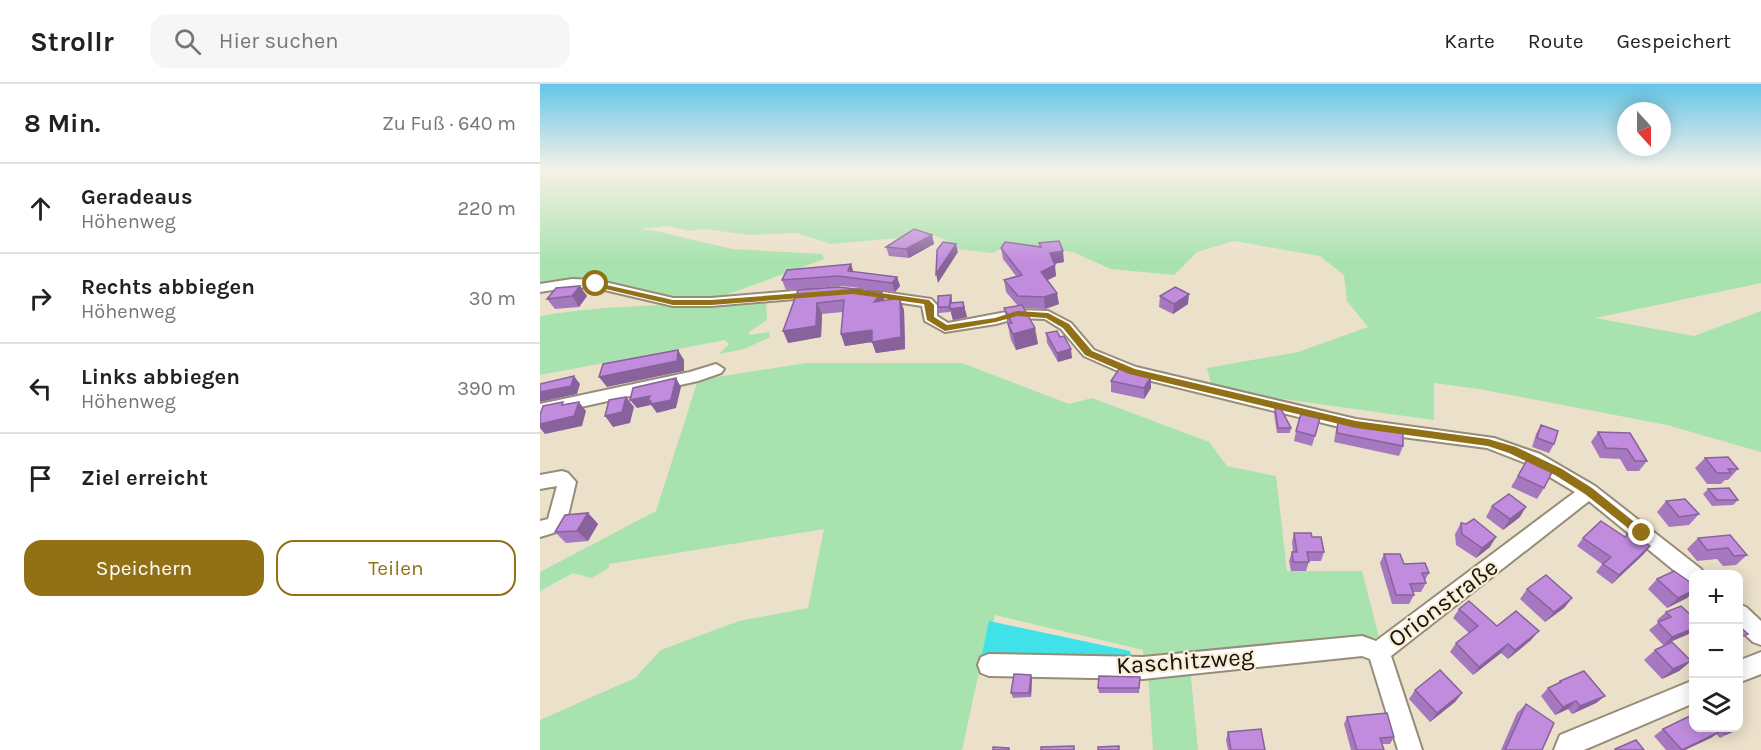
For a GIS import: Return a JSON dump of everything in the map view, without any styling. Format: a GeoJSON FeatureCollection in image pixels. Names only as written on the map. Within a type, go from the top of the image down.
{"type":"FeatureCollection","features":[{"type":"Feature","properties":{"kind":"street"},"geometry":{"type":"LineString","coordinates":[[540,288],[572,283],[596,284],[673,302],[711,302],[830,292]]}},
{"type":"Feature","properties":{"kind":"street"},"geometry":{"type":"LineString","coordinates":[[853,292],[911,302],[926,302],[930,305],[930,318],[945,328],[996,320],[1017,314],[1048,315],[1066,326],[1089,353],[1132,371],[1356,425],[1488,442],[1534,459],[1588,491],[1689,571]]}},
{"type":"Feature","properties":{"kind":"street"},"geometry":{"type":"LineString","coordinates":[[540,410],[693,377],[716,369]]}},
{"type":"Feature","properties":{"kind":"street"},"geometry":{"type":"LineString","coordinates":[[540,482],[562,478],[567,482],[556,524],[540,529]]}},
{"type":"Feature","properties":{"kind":"street","name":"Orionstraße"},"geometry":{"type":"LineString","coordinates":[[1410,750],[1379,652],[1588,491]]}},
{"type":"Feature","properties":{"kind":"street"},"geometry":{"type":"LineString","coordinates":[[1743,619],[1761,635]]}},
{"type":"Feature","properties":{"kind":"street","name":"Kaschitzweg"},"geometry":{"type":"LineString","coordinates":[[989,665],[1143,668],[1362,646],[1379,652]]}},
{"type":"Feature","properties":{"kind":"street"},"geometry":{"type":"LineString","coordinates":[[1743,670],[1761,663]]}},
{"type":"Feature","properties":{"kind":"street"},"geometry":{"type":"LineString","coordinates":[[1566,750],[1569,744],[1689,693]]}},
{"type":"Feature","properties":{"kind":"green space"},"geometry":{"type":"Polygon","coordinates":[[[540,200],[1761,200],[1761,283],[1595,318],[1694,336],[1761,311],[1761,452],[1667,425],[1479,389],[1434,383],[1434,420],[1268,397],[1211,383],[1207,368],[1298,352],[1368,327],[1347,301],[1344,275],[1320,256],[1234,241],[1197,252],[1174,275],[1111,269],[1073,252],[1012,244],[992,253],[957,249],[946,240],[933,235],[831,244],[796,233],[751,235],[703,229],[690,231],[667,226],[639,229],[732,249],[822,254],[824,259],[715,299],[665,298],[600,281],[540,285],[540,200]]]}},
{"type":"Feature","properties":{"kind":"green space"},"geometry":{"type":"Polygon","coordinates":[[[766,300],[767,320],[749,332],[750,335],[769,332],[770,337],[744,349],[719,354],[729,344],[725,340],[540,375],[540,316],[624,307],[766,300]]]}},
{"type":"Feature","properties":{"kind":"green space"},"geometry":{"type":"Polygon","coordinates":[[[806,363],[962,363],[1069,404],[1092,398],[1209,442],[1227,466],[1276,476],[1287,571],[1362,571],[1379,637],[1143,660],[1143,650],[995,615],[979,672],[962,750],[540,750],[540,720],[635,678],[661,650],[739,621],[808,608],[824,529],[609,564],[609,568],[591,578],[573,573],[540,591],[540,572],[656,511],[698,380],[806,363]]]}},
{"type":"Feature","properties":{"kind":"green space"},"geometry":{"type":"Polygon","coordinates":[[[1190,667],[1198,750],[1153,750],[1148,673],[1190,667]]]}},
{"type":"Feature","properties":{"kind":"water"},"geometry":{"type":"Polygon","coordinates":[[[989,621],[1130,651],[1132,657],[981,659],[989,621]]]}},
{"type":"Feature","properties":{"kind":"building"},"geometry":{"type":"Polygon","coordinates":[[[914,229],[932,235],[906,249],[886,247],[914,229]]]}},
{"type":"Feature","properties":{"kind":"building"},"geometry":{"type":"Polygon","coordinates":[[[1059,241],[1063,251],[1050,253],[1055,265],[1041,272],[1057,293],[1044,297],[1018,296],[1004,280],[1022,275],[1001,248],[1005,242],[1041,247],[1039,243],[1059,241]]]}},
{"type":"Feature","properties":{"kind":"building"},"geometry":{"type":"Polygon","coordinates":[[[943,242],[956,244],[936,274],[937,250],[943,242]]]}},
{"type":"Feature","properties":{"kind":"building"},"geometry":{"type":"Polygon","coordinates":[[[851,264],[848,271],[897,277],[892,283],[838,276],[782,280],[787,270],[851,264]]]}},
{"type":"Feature","properties":{"kind":"building"},"geometry":{"type":"Polygon","coordinates":[[[580,286],[572,296],[547,299],[556,288],[580,286]]]}},
{"type":"Feature","properties":{"kind":"building"},"geometry":{"type":"Polygon","coordinates":[[[838,287],[882,292],[874,302],[900,298],[901,337],[872,342],[872,330],[841,334],[844,300],[817,303],[816,326],[783,331],[798,290],[838,287]]]}},
{"type":"Feature","properties":{"kind":"building"},"geometry":{"type":"Polygon","coordinates":[[[1175,287],[1189,294],[1174,304],[1160,296],[1175,287]]]}},
{"type":"Feature","properties":{"kind":"building"},"geometry":{"type":"Polygon","coordinates":[[[951,295],[949,307],[938,307],[938,296],[951,295]]]}},
{"type":"Feature","properties":{"kind":"building"},"geometry":{"type":"Polygon","coordinates":[[[963,302],[964,307],[950,309],[950,303],[963,302]]]}},
{"type":"Feature","properties":{"kind":"building"},"geometry":{"type":"Polygon","coordinates":[[[1022,305],[1035,328],[1013,334],[1008,324],[1012,323],[1004,308],[1022,305]]]}},
{"type":"Feature","properties":{"kind":"building"},"geometry":{"type":"Polygon","coordinates":[[[1057,331],[1060,337],[1064,336],[1071,349],[1057,353],[1046,333],[1057,331]]]}},
{"type":"Feature","properties":{"kind":"building"},"geometry":{"type":"Polygon","coordinates":[[[678,350],[677,361],[599,377],[603,364],[678,350]]]}},
{"type":"Feature","properties":{"kind":"building"},"geometry":{"type":"Polygon","coordinates":[[[1119,369],[1151,377],[1144,388],[1111,381],[1119,369]]]}},
{"type":"Feature","properties":{"kind":"building"},"geometry":{"type":"Polygon","coordinates":[[[574,376],[571,386],[540,392],[540,384],[574,376]]]}},
{"type":"Feature","properties":{"kind":"building"},"geometry":{"type":"Polygon","coordinates":[[[676,378],[671,400],[651,404],[651,401],[648,401],[650,396],[630,400],[633,388],[676,378]]]}},
{"type":"Feature","properties":{"kind":"building"},"geometry":{"type":"Polygon","coordinates":[[[626,397],[622,412],[605,416],[609,400],[626,397]]]}},
{"type":"Feature","properties":{"kind":"building"},"geometry":{"type":"Polygon","coordinates":[[[563,402],[562,405],[579,402],[574,416],[540,424],[543,406],[563,402]]]}},
{"type":"Feature","properties":{"kind":"building"},"geometry":{"type":"Polygon","coordinates":[[[1275,408],[1281,409],[1291,428],[1278,428],[1275,408]]]}},
{"type":"Feature","properties":{"kind":"building"},"geometry":{"type":"Polygon","coordinates":[[[1301,414],[1320,418],[1315,436],[1296,431],[1301,414]]]}},
{"type":"Feature","properties":{"kind":"building"},"geometry":{"type":"Polygon","coordinates":[[[1338,420],[1403,433],[1403,446],[1337,433],[1338,420]]]}},
{"type":"Feature","properties":{"kind":"building"},"geometry":{"type":"Polygon","coordinates":[[[1541,425],[1558,431],[1554,444],[1537,438],[1541,425]]]}},
{"type":"Feature","properties":{"kind":"building"},"geometry":{"type":"Polygon","coordinates":[[[1598,432],[1630,433],[1647,461],[1635,461],[1627,449],[1606,448],[1598,432]]]}},
{"type":"Feature","properties":{"kind":"building"},"geometry":{"type":"Polygon","coordinates":[[[1728,457],[1738,469],[1728,469],[1731,473],[1717,473],[1705,458],[1728,457]]]}},
{"type":"Feature","properties":{"kind":"building"},"geometry":{"type":"Polygon","coordinates":[[[1527,460],[1552,472],[1544,488],[1518,476],[1527,460]]]}},
{"type":"Feature","properties":{"kind":"building"},"geometry":{"type":"Polygon","coordinates":[[[1729,488],[1738,500],[1717,500],[1708,489],[1729,488]]]}},
{"type":"Feature","properties":{"kind":"building"},"geometry":{"type":"Polygon","coordinates":[[[1509,494],[1526,507],[1510,519],[1492,506],[1509,494]]]}},
{"type":"Feature","properties":{"kind":"building"},"geometry":{"type":"Polygon","coordinates":[[[1685,499],[1699,514],[1679,517],[1666,501],[1685,499]]]}},
{"type":"Feature","properties":{"kind":"building"},"geometry":{"type":"Polygon","coordinates":[[[588,513],[577,531],[555,532],[565,515],[588,513]]]}},
{"type":"Feature","properties":{"kind":"building"},"geometry":{"type":"Polygon","coordinates":[[[1474,519],[1496,537],[1482,548],[1462,534],[1461,523],[1466,524],[1474,519]]]}},
{"type":"Feature","properties":{"kind":"building"},"geometry":{"type":"Polygon","coordinates":[[[1601,521],[1625,537],[1630,532],[1650,546],[1619,575],[1603,564],[1611,557],[1583,538],[1601,521]]]}},
{"type":"Feature","properties":{"kind":"building"},"geometry":{"type":"Polygon","coordinates":[[[1294,533],[1311,533],[1312,537],[1321,537],[1324,552],[1307,552],[1309,562],[1293,562],[1292,552],[1297,552],[1294,533]]]}},
{"type":"Feature","properties":{"kind":"building"},"geometry":{"type":"Polygon","coordinates":[[[1730,535],[1747,555],[1734,556],[1728,548],[1707,550],[1698,538],[1730,535]]]}},
{"type":"Feature","properties":{"kind":"building"},"geometry":{"type":"Polygon","coordinates":[[[1384,554],[1400,554],[1404,564],[1425,563],[1429,573],[1422,573],[1426,583],[1410,584],[1414,595],[1396,595],[1384,554]]]}},
{"type":"Feature","properties":{"kind":"building"},"geometry":{"type":"Polygon","coordinates":[[[1674,571],[1689,582],[1689,592],[1678,598],[1657,579],[1674,571]]]}},
{"type":"Feature","properties":{"kind":"building"},"geometry":{"type":"Polygon","coordinates":[[[1546,575],[1572,598],[1554,612],[1527,589],[1546,575]]]}},
{"type":"Feature","properties":{"kind":"building"},"geometry":{"type":"Polygon","coordinates":[[[1469,601],[1497,626],[1516,611],[1539,631],[1515,650],[1508,644],[1479,667],[1456,643],[1478,626],[1459,609],[1469,601]]]}},
{"type":"Feature","properties":{"kind":"building"},"geometry":{"type":"Polygon","coordinates":[[[1681,606],[1689,613],[1689,630],[1672,637],[1658,622],[1671,617],[1666,612],[1681,606]]]}},
{"type":"Feature","properties":{"kind":"building"},"geometry":{"type":"Polygon","coordinates":[[[1672,642],[1689,659],[1689,662],[1673,669],[1655,650],[1672,642]]]}},
{"type":"Feature","properties":{"kind":"building"},"geometry":{"type":"Polygon","coordinates":[[[1440,670],[1462,693],[1437,713],[1415,690],[1440,670]]]}},
{"type":"Feature","properties":{"kind":"building"},"geometry":{"type":"Polygon","coordinates":[[[1584,671],[1605,696],[1580,706],[1576,701],[1563,707],[1548,688],[1584,671]]]}},
{"type":"Feature","properties":{"kind":"building"},"geometry":{"type":"Polygon","coordinates":[[[1014,674],[1031,675],[1029,693],[1011,693],[1014,674]]]}},
{"type":"Feature","properties":{"kind":"building"},"geometry":{"type":"Polygon","coordinates":[[[1099,676],[1140,677],[1139,688],[1098,688],[1099,676]]]}},
{"type":"Feature","properties":{"kind":"building"},"geometry":{"type":"Polygon","coordinates":[[[1526,704],[1554,723],[1542,750],[1505,750],[1526,704]]]}},
{"type":"Feature","properties":{"kind":"building"},"geometry":{"type":"Polygon","coordinates":[[[1387,713],[1394,737],[1380,738],[1384,750],[1357,750],[1347,717],[1387,713]]]}},
{"type":"Feature","properties":{"kind":"building"},"geometry":{"type":"Polygon","coordinates":[[[1689,716],[1689,732],[1719,732],[1682,750],[1663,729],[1689,716]]]}},
{"type":"Feature","properties":{"kind":"building"},"geometry":{"type":"Polygon","coordinates":[[[1261,729],[1265,750],[1231,750],[1228,732],[1261,729]]]}},
{"type":"Feature","properties":{"kind":"building"},"geometry":{"type":"Polygon","coordinates":[[[1636,740],[1644,750],[1615,749],[1636,740]]]}},
{"type":"Feature","properties":{"kind":"building"},"geometry":{"type":"Polygon","coordinates":[[[1074,746],[1074,750],[1041,750],[1041,747],[1074,746]]]}},
{"type":"Feature","properties":{"kind":"building"},"geometry":{"type":"Polygon","coordinates":[[[1119,746],[1119,750],[1098,750],[1098,747],[1119,746]]]}},
{"type":"Feature","properties":{"kind":"building"},"geometry":{"type":"Polygon","coordinates":[[[993,747],[1009,748],[1009,750],[993,750],[993,747]]]}},
{"type":"Feature","properties":{"kind":"route"},"geometry":{"type":"LineString","coordinates":[[596,284],[673,302],[711,302],[853,292],[911,302],[926,302],[930,305],[930,318],[945,328],[996,320],[1017,314],[1048,315],[1066,326],[1089,353],[1100,360],[1132,371],[1356,425],[1488,442],[1512,450],[1534,459],[1588,491],[1642,533]]}}]}
